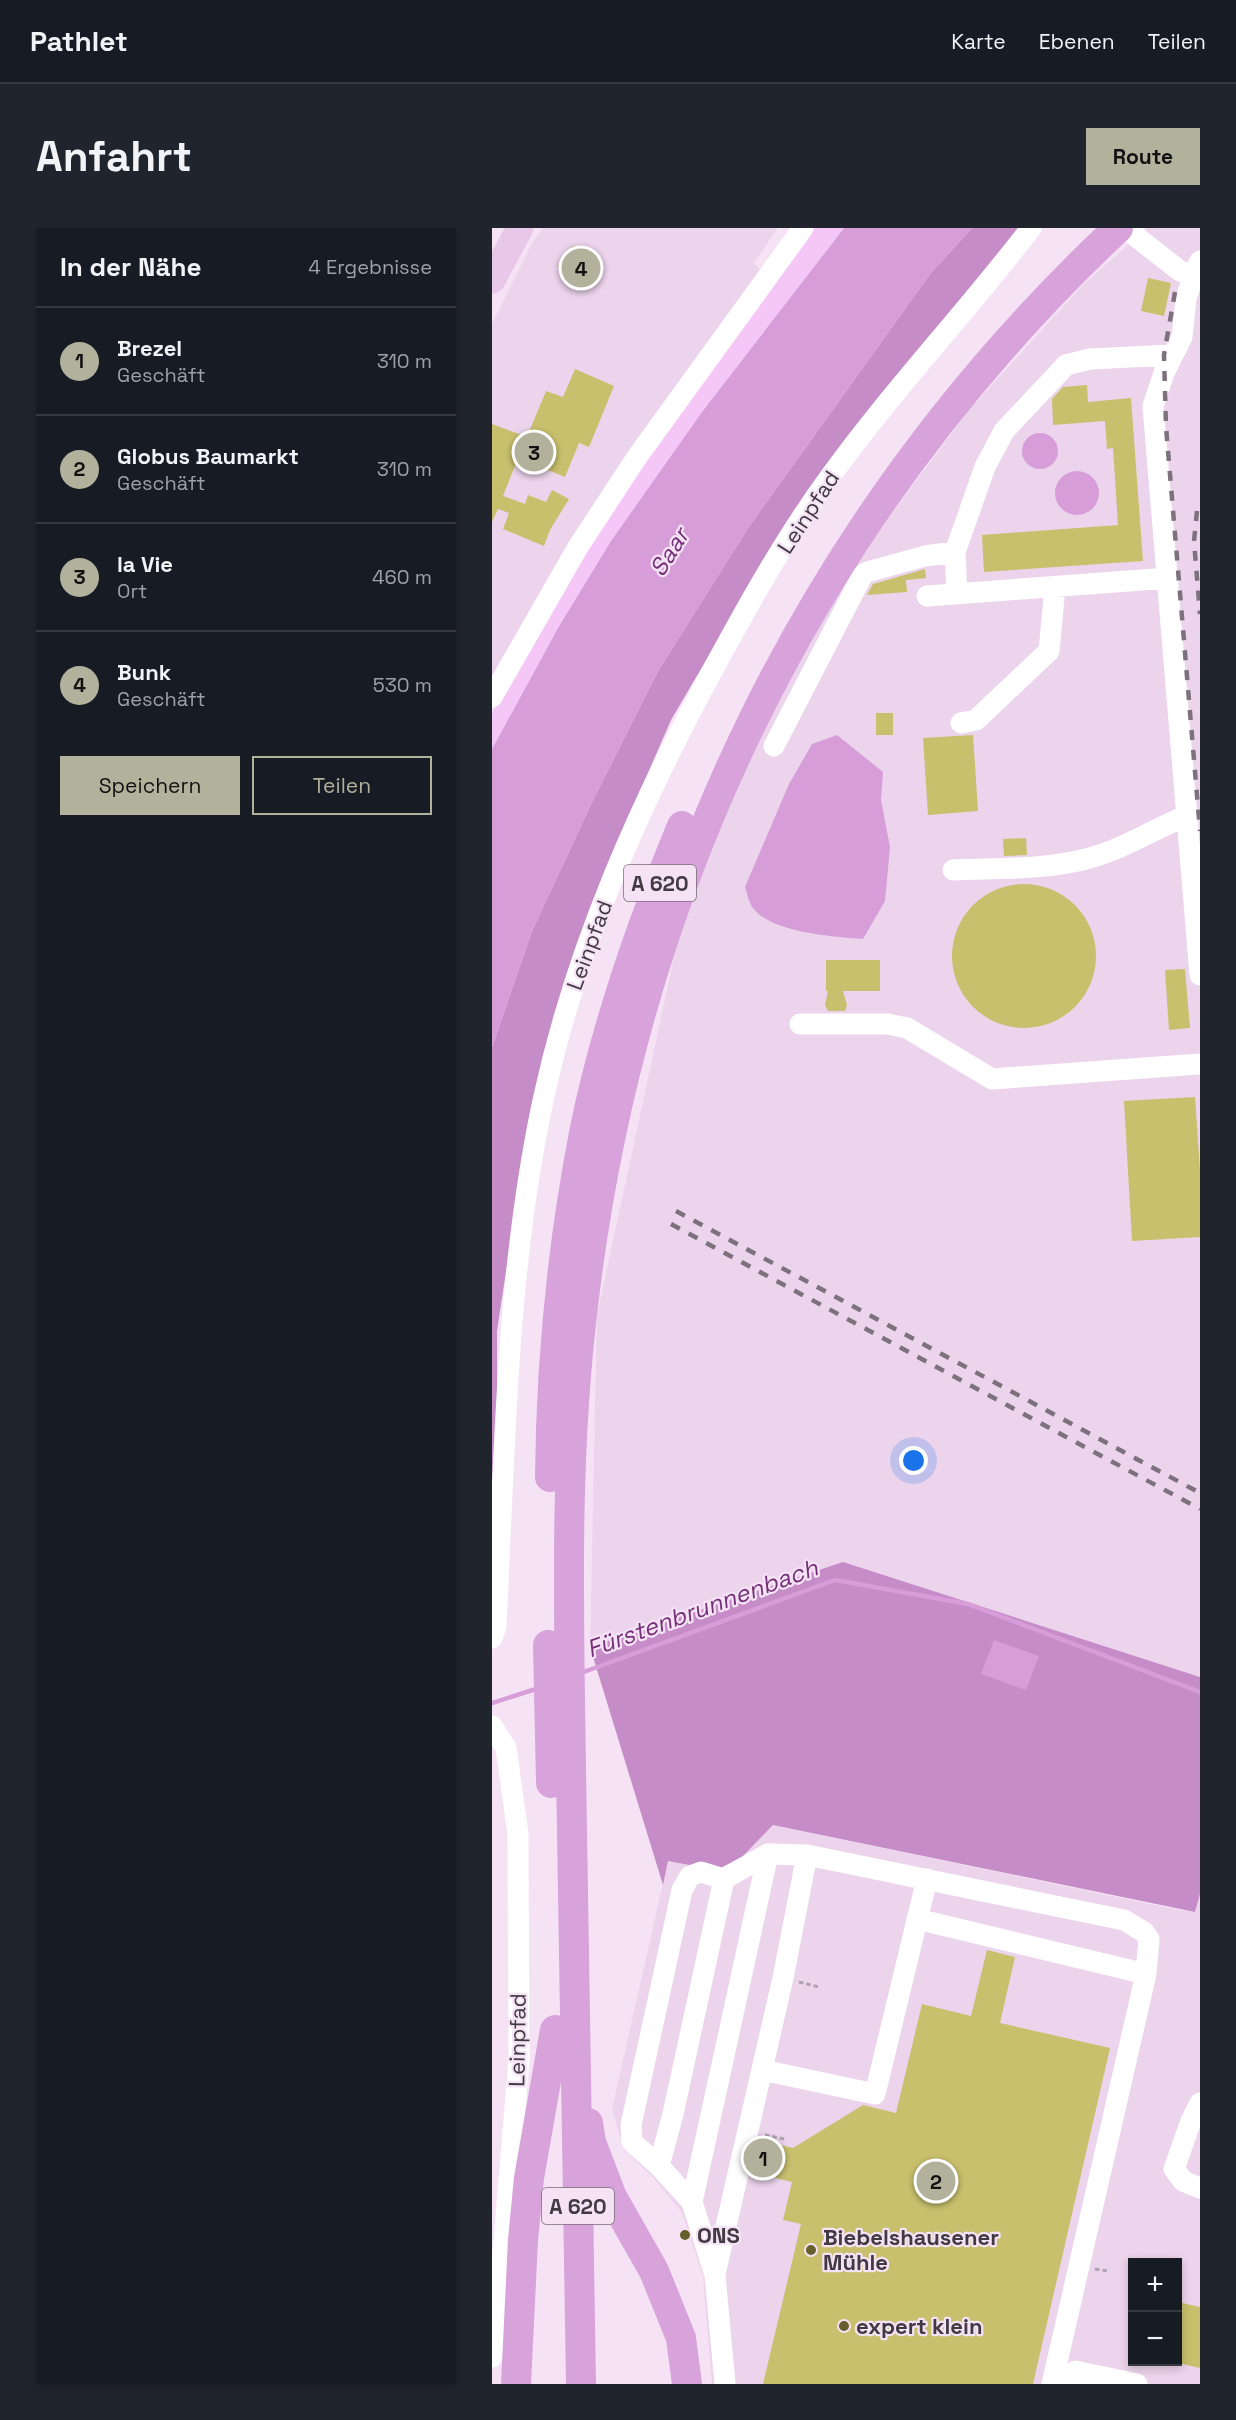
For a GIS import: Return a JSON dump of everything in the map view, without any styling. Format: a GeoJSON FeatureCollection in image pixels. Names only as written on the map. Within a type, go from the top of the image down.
{"type":"FeatureCollection","features":[{"type":"Feature","properties":{"kind":"highway","name":"A 620"},"geometry":{"type":"LineString","coordinates":[[561,2384],[565,2029],[559,1660],[570,1466],[583,1305],[595,1224],[611,1134],[640,1012],[690,861],[713,805],[774,677],[807,618],[886,495],[957,400],[1017,330],[1111,230]]}},
{"type":"Feature","properties":{"kind":"highway","name":"A 620"},"geometry":{"type":"LineString","coordinates":[[565,2029],[581,2384]]}},
{"type":"Feature","properties":{"kind":"highway"},"geometry":{"type":"LineString","coordinates":[[516,2384],[523,2240],[529,2178],[565,2029]]}},
{"type":"Feature","properties":{"kind":"highway"},"geometry":{"type":"LineString","coordinates":[[565,2029],[591,2142],[612,2197],[659,2282],[681,2338],[687,2384]]}},
{"type":"Feature","properties":{"kind":"main road"},"geometry":{"type":"LineString","coordinates":[[492,280],[520,228]]}},
{"type":"Feature","properties":{"kind":"lane"},"geometry":{"type":"LineString","coordinates":[[492,697],[578,547],[637,457],[802,228]]}},
{"type":"Feature","properties":{"kind":"lane","name":"Leinpfad"},"geometry":{"type":"LineString","coordinates":[[492,1638],[496,1627],[514,1300],[521,1230],[550,1069],[571,994],[591,939],[634,828],[670,748],[749,603],[825,483],[913,370],[1031,228]]}},
{"type":"Feature","properties":{"kind":"lane"},"geometry":{"type":"LineString","coordinates":[[1004,263],[1044,228]]}},
{"type":"Feature","properties":{"kind":"lane"},"geometry":{"type":"LineString","coordinates":[[1111,230],[1180,272],[1196,269],[1186,299],[1182,337],[1172,355],[1153,406],[1188,815],[1197,890],[1200,975]]}},
{"type":"Feature","properties":{"kind":"lane"},"geometry":{"type":"LineString","coordinates":[[957,594],[955,552],[985,467],[1004,431],[1066,365],[1090,358],[1172,355]]}},
{"type":"Feature","properties":{"kind":"lane"},"geometry":{"type":"LineString","coordinates":[[774,746],[862,576],[867,572],[925,556],[955,552]]}},
{"type":"Feature","properties":{"kind":"lane"},"geometry":{"type":"LineString","coordinates":[[927,596],[1169,578]]}},
{"type":"Feature","properties":{"kind":"lane"},"geometry":{"type":"LineString","coordinates":[[961,723],[976,720],[1049,651],[1055,587]]}},
{"type":"Feature","properties":{"kind":"lane"},"geometry":{"type":"LineString","coordinates":[[953,870],[1059,864],[1088,859],[1188,815]]}},
{"type":"Feature","properties":{"kind":"lane"},"geometry":{"type":"LineString","coordinates":[[800,1024],[888,1024],[907,1028],[992,1079],[1200,1064]]}},
{"type":"Feature","properties":{"kind":"lane","name":"Leinpfad"},"geometry":{"type":"LineString","coordinates":[[492,1726],[506,1748],[518,1834],[519,2060],[495,2348],[492,2356]]}},
{"type":"Feature","properties":{"kind":"lane"},"geometry":{"type":"LineString","coordinates":[[692,2202],[768,1854]]}},
{"type":"Feature","properties":{"kind":"lane"},"geometry":{"type":"LineString","coordinates":[[725,2384],[715,2274],[692,2202],[660,2166],[632,2142],[631,2125],[682,1890],[690,1876],[702,1872],[724,1879],[768,1854],[807,1855],[1124,1920],[1144,1932],[1149,1939],[1146,1974],[1052,2384]]}},
{"type":"Feature","properties":{"kind":"lane"},"geometry":{"type":"LineString","coordinates":[[715,2274],[762,2070],[807,1855]]}},
{"type":"Feature","properties":{"kind":"lane"},"geometry":{"type":"LineString","coordinates":[[660,2166],[724,1879]]}},
{"type":"Feature","properties":{"kind":"lane"},"geometry":{"type":"LineString","coordinates":[[762,2070],[875,2094],[927,1879]]}},
{"type":"Feature","properties":{"kind":"lane"},"geometry":{"type":"LineString","coordinates":[[917,1919],[1146,1974]]}},
{"type":"Feature","properties":{"kind":"lane"},"geometry":{"type":"LineString","coordinates":[[1200,2103],[1174,2169],[1182,2181],[1200,2188]]}},
{"type":"Feature","properties":{"kind":"lane"},"geometry":{"type":"LineString","coordinates":[[1072,2384],[1075,2371],[1137,2384]]}},
{"type":"Feature","properties":{"kind":"shaded area"},"geometry":{"type":"Polygon","coordinates":[[[543,228],[778,228],[754,263],[761,270],[492,676],[492,324],[532,243],[543,228]]]}},
{"type":"Feature","properties":{"kind":"shaded area"},"geometry":{"type":"Polygon","coordinates":[[[813,228],[844,228],[702,412],[611,541],[558,628],[492,749],[492,713],[586,551],[645,462],[813,228]]]}},
{"type":"Feature","properties":{"kind":"shaded area"},"geometry":{"type":"Polygon","coordinates":[[[972,228],[1020,228],[742,599],[671,720],[607,867],[528,1126],[497,1331],[497,1475],[492,1504],[492,1047],[532,931],[593,800],[658,671],[748,528],[930,274],[972,228]]]}},
{"type":"Feature","properties":{"kind":"shaded area"},"geometry":{"type":"Polygon","coordinates":[[[1147,228],[1200,228],[1200,1677],[843,1563],[590,1647],[597,1315],[684,911],[741,776],[802,649],[884,524],[970,409],[1084,284],[1147,228]]]}},
{"type":"Feature","properties":{"kind":"shaded area"},"geometry":{"type":"Polygon","coordinates":[[[843,1562],[1200,1677],[1200,1894],[1195,1912],[773,1825],[742,1857],[716,1870],[668,1861],[663,1885],[590,1647],[843,1562]]]}},
{"type":"Feature","properties":{"kind":"shaded area"},"geometry":{"type":"Polygon","coordinates":[[[773,1825],[1169,1908],[1195,1912],[1200,1894],[1200,2384],[712,2384],[703,2276],[682,2213],[653,2177],[624,2150],[612,2109],[668,1861],[742,1857],[773,1825]]]}},
{"type":"Feature","properties":{"kind":"water","name":"Saar"},"geometry":{"type":"Polygon","coordinates":[[[844,228],[972,228],[930,274],[748,528],[658,671],[593,800],[532,931],[492,1047],[492,749],[558,628],[611,541],[702,412],[844,228]]]}},
{"type":"Feature","properties":{"kind":"water"},"geometry":{"type":"Polygon","coordinates":[[[1040,433],[1052,439],[1058,451],[1052,463],[1040,469],[1028,463],[1022,451],[1028,439],[1040,433]]]}},
{"type":"Feature","properties":{"kind":"water"},"geometry":{"type":"Polygon","coordinates":[[[1077,471],[1092,478],[1099,493],[1092,508],[1077,515],[1062,508],[1055,493],[1062,478],[1077,471]]]}},
{"type":"Feature","properties":{"kind":"water"},"geometry":{"type":"Polygon","coordinates":[[[837,735],[883,772],[881,800],[890,847],[885,901],[863,939],[804,932],[774,923],[753,908],[745,887],[789,784],[812,744],[837,735]]]}},
{"type":"Feature","properties":{"kind":"water"},"geometry":{"type":"Polygon","coordinates":[[[994,1640],[1039,1656],[1026,1690],[981,1674],[994,1640]]]}},
{"type":"Feature","properties":{"kind":"building"},"geometry":{"type":"Polygon","coordinates":[[[572,246],[604,270],[589,289],[558,266],[572,246]]]}},
{"type":"Feature","properties":{"kind":"building"},"geometry":{"type":"Polygon","coordinates":[[[1148,278],[1171,283],[1164,316],[1141,311],[1148,278]]]}},
{"type":"Feature","properties":{"kind":"building"},"geometry":{"type":"Polygon","coordinates":[[[575,369],[614,386],[589,447],[579,443],[565,477],[518,458],[503,496],[525,504],[528,495],[546,502],[552,490],[569,499],[550,530],[544,546],[503,529],[509,513],[498,509],[492,522],[492,424],[527,437],[546,391],[563,397],[575,369]]]}},
{"type":"Feature","properties":{"kind":"building"},"geometry":{"type":"Polygon","coordinates":[[[1087,385],[1088,402],[1131,398],[1143,561],[984,572],[982,535],[1118,525],[1113,448],[1107,449],[1105,421],[1053,425],[1052,399],[1063,387],[1087,385]]]}},
{"type":"Feature","properties":{"kind":"building"},"geometry":{"type":"Polygon","coordinates":[[[925,569],[926,578],[906,580],[907,592],[867,595],[873,584],[925,569]]]}},
{"type":"Feature","properties":{"kind":"building"},"geometry":{"type":"Polygon","coordinates":[[[876,713],[893,713],[893,735],[876,735],[876,713]]]}},
{"type":"Feature","properties":{"kind":"building"},"geometry":{"type":"Polygon","coordinates":[[[973,735],[978,811],[928,815],[923,738],[973,735]]]}},
{"type":"Feature","properties":{"kind":"building"},"geometry":{"type":"Polygon","coordinates":[[[1026,838],[1027,855],[1004,856],[1003,839],[1026,838]]]}},
{"type":"Feature","properties":{"kind":"building"},"geometry":{"type":"Polygon","coordinates":[[[1024,884],[1052,889],[1075,905],[1091,928],[1096,956],[1091,984],[1075,1007],[1052,1023],[1024,1028],[996,1023],[973,1007],[957,984],[952,956],[957,928],[973,905],[996,889],[1024,884]]]}},
{"type":"Feature","properties":{"kind":"building"},"geometry":{"type":"Polygon","coordinates":[[[826,960],[880,960],[880,991],[843,991],[847,1005],[845,1011],[828,1011],[825,1005],[828,991],[826,991],[826,960]]]}},
{"type":"Feature","properties":{"kind":"building"},"geometry":{"type":"Polygon","coordinates":[[[1185,969],[1190,1028],[1169,1030],[1165,970],[1185,969]]]}},
{"type":"Feature","properties":{"kind":"building"},"geometry":{"type":"Polygon","coordinates":[[[1195,1097],[1200,1170],[1200,1237],[1132,1241],[1124,1101],[1195,1097]]]}},
{"type":"Feature","properties":{"kind":"building"},"geometry":{"type":"Polygon","coordinates":[[[987,1950],[1015,1957],[1000,2023],[1110,2048],[1033,2384],[763,2384],[801,2224],[783,2220],[792,2182],[752,2172],[759,2140],[793,2148],[863,2105],[896,2113],[922,2004],[971,2016],[987,1950]]]}},
{"type":"Feature","properties":{"kind":"building"},"geometry":{"type":"Polygon","coordinates":[[[1182,2303],[1200,2307],[1200,2368],[1182,2364],[1182,2303]]]}},
{"type":"Feature","properties":{"kind":"waterway","name":"Fürstenbrunnenbach"},"geometry":{"type":"LineString","coordinates":[[581,1673],[835,1580],[968,1604],[1200,1692]]}},
{"type":"Feature","properties":{"kind":"waterway","name":"Fürstenbrunnenbach"},"geometry":{"type":"LineString","coordinates":[[492,1703],[539,1688]]}},
{"type":"Feature","properties":{"kind":"railway"},"geometry":{"type":"LineString","coordinates":[[1175,292],[1164,355],[1166,427],[1200,831]]}},
{"type":"Feature","properties":{"kind":"railway"},"geometry":{"type":"LineString","coordinates":[[1197,511],[1194,541],[1200,614]]}},
{"type":"Feature","properties":{"kind":"railway"},"geometry":{"type":"LineString","coordinates":[[676,1211],[1200,1493]]}},
{"type":"Feature","properties":{"kind":"railway"},"geometry":{"type":"LineString","coordinates":[[671,1224],[1200,1509]]}},
{"type":"Feature","properties":{"kind":"place","name":"Bunk"},"geometry":{"type":"Point","coordinates":[581,268]}},
{"type":"Feature","properties":{"kind":"place","name":"la Vie"},"geometry":{"type":"Point","coordinates":[534,452]}},
{"type":"Feature","properties":{"kind":"place","name":"Brezel"},"geometry":{"type":"Point","coordinates":[763,2158]}},
{"type":"Feature","properties":{"kind":"place","name":"Globus Baumarkt"},"geometry":{"type":"Point","coordinates":[936,2181]}},
{"type":"Feature","properties":{"kind":"place","name":"ONS"},"geometry":{"type":"Point","coordinates":[685,2235]}},
{"type":"Feature","properties":{"kind":"place","name":"Biebelshausener Mühle"},"geometry":{"type":"Point","coordinates":[811,2250]}},
{"type":"Feature","properties":{"kind":"place","name":"expert klein"},"geometry":{"type":"Point","coordinates":[844,2326]}}]}
